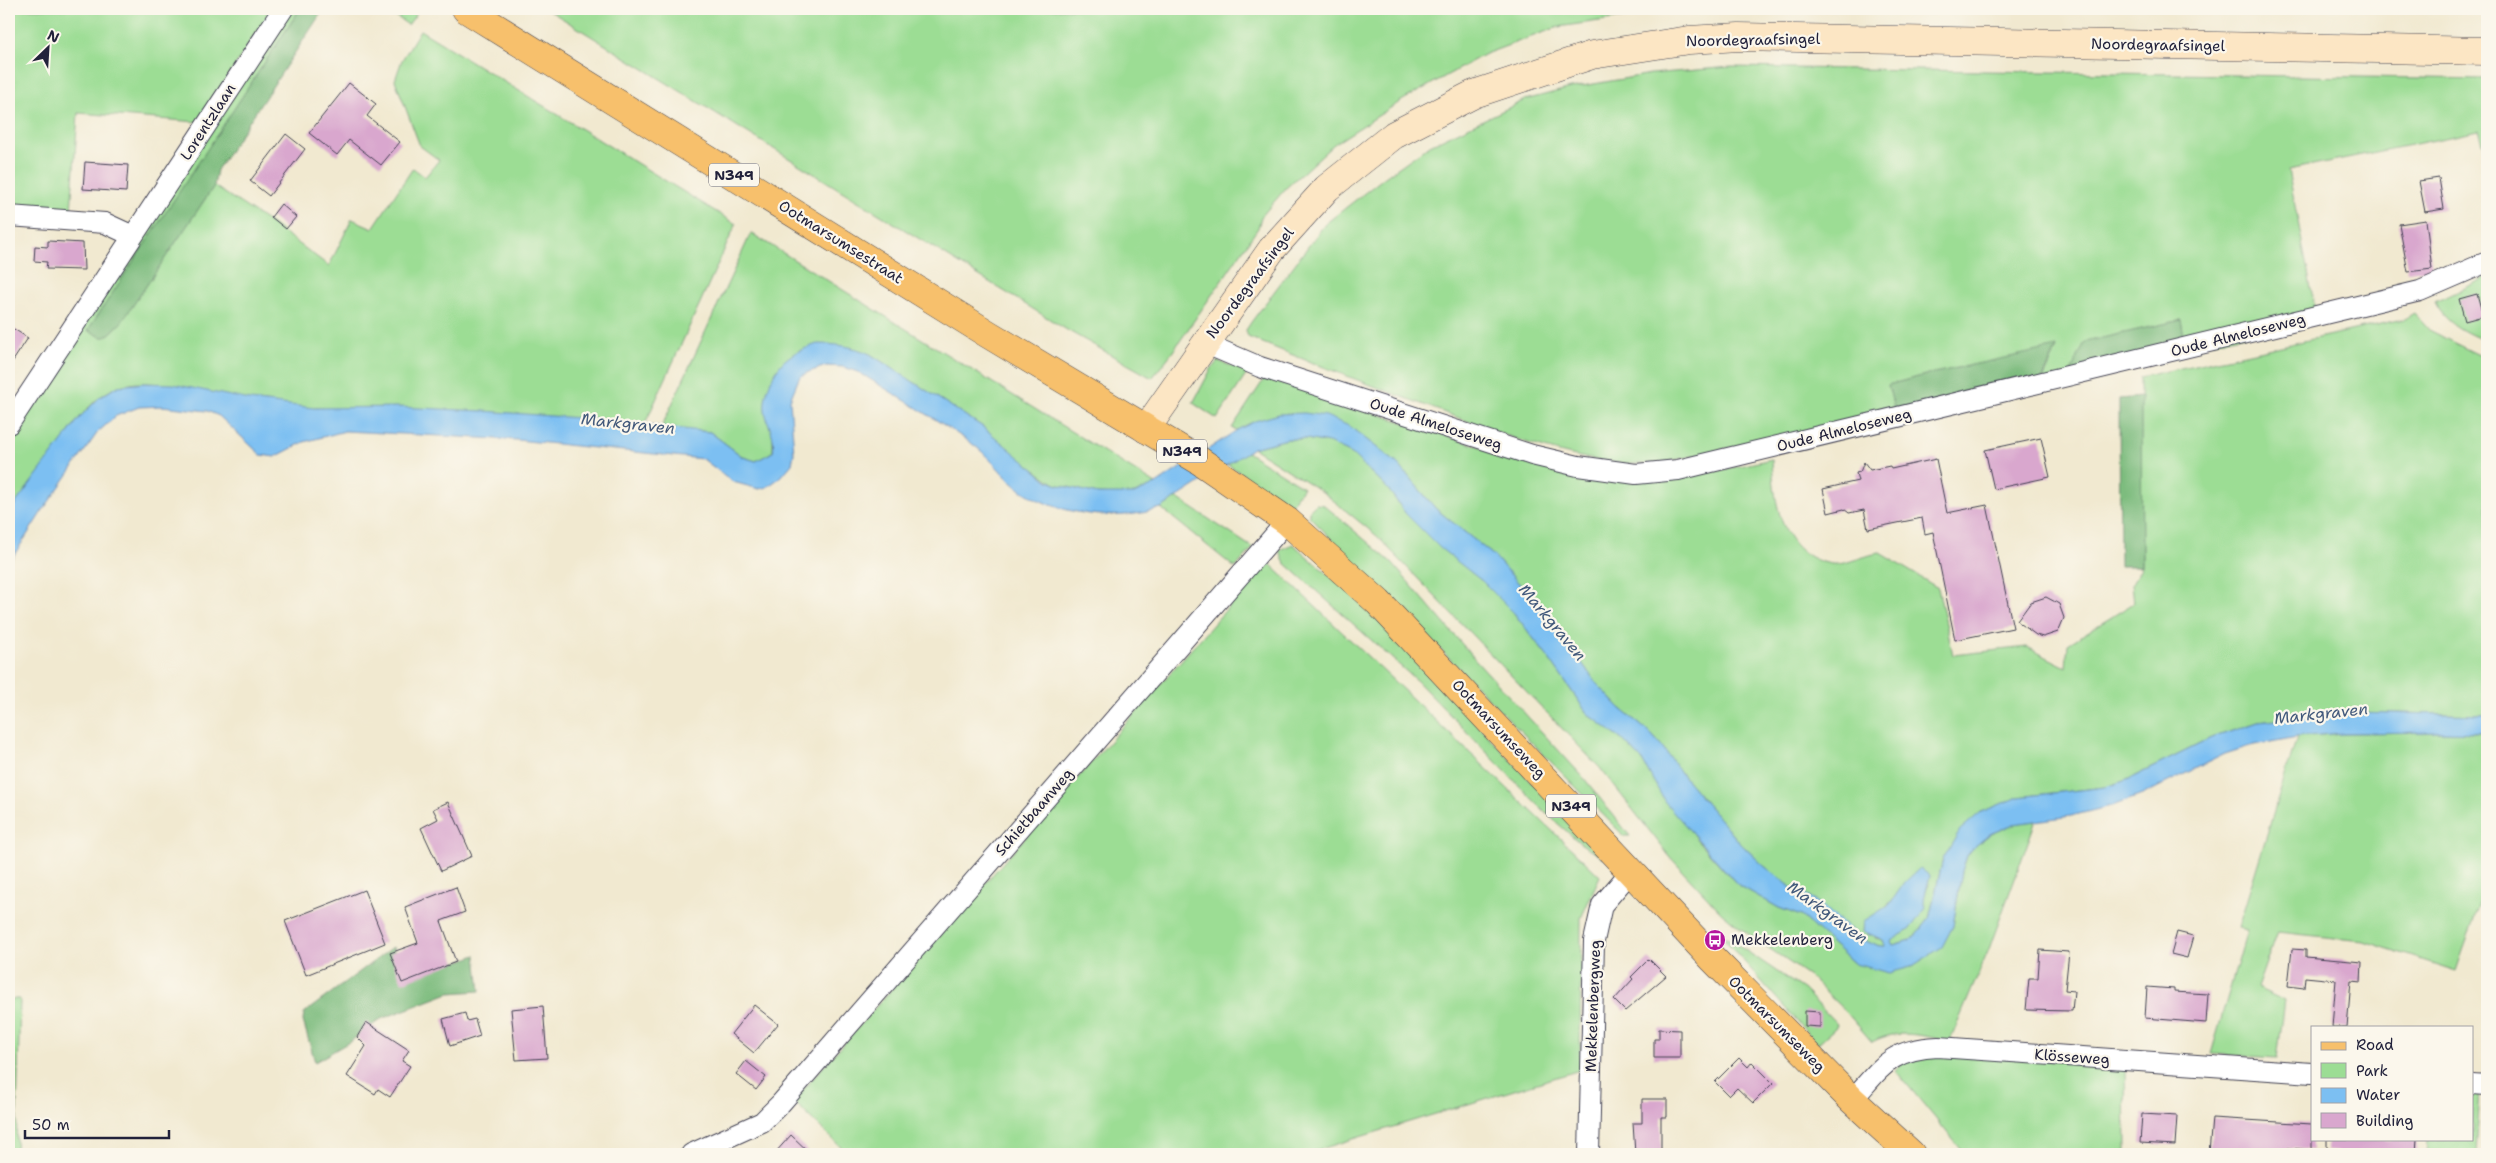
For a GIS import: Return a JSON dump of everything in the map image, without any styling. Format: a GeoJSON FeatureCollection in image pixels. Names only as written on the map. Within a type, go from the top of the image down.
{"type":"FeatureCollection","features":[{"type":"Feature","properties":{"kind":"main road","name":"Ootmarsumsestraat"},"geometry":{"type":"LineString","coordinates":[[466,9],[988,334],[1217,473]]}},
{"type":"Feature","properties":{"kind":"main road","name":"Noordegraafsingel"},"geometry":{"type":"LineString","coordinates":[[1146,429],[1204,343],[1272,249],[1327,188],[1394,135],[1474,94],[1592,56],[1689,40],[1739,37],[2487,51]]}},
{"type":"Feature","properties":{"kind":"main road","name":"Ootmarsumseweg"},"geometry":{"type":"LineString","coordinates":[[1217,473],[1287,521],[1378,602],[1632,870],[1713,959],[1852,1100],[1911,1154]]}},
{"type":"Feature","properties":{"kind":"street","name":"Lorentzlaan"},"geometry":{"type":"LineString","coordinates":[[9,424],[283,9]]}},
{"type":"Feature","properties":{"kind":"street"},"geometry":{"type":"LineString","coordinates":[[9,216],[105,223],[133,236]]}},
{"type":"Feature","properties":{"kind":"street","name":"Oude Almeloseweg"},"geometry":{"type":"LineString","coordinates":[[1204,343],[1260,367],[1532,455],[1578,466],[1636,474],[1678,470],[2420,291],[2487,262]]}},
{"type":"Feature","properties":{"kind":"street","name":"Schietbaanweg"},"geometry":{"type":"LineString","coordinates":[[691,1154],[762,1122],[781,1103],[1287,521]]}},
{"type":"Feature","properties":{"kind":"street","name":"Mekkelenbergweg"},"geometry":{"type":"LineString","coordinates":[[1589,1154],[1594,941],[1602,904],[1632,870]]}},
{"type":"Feature","properties":{"kind":"street","name":"Klösseweg"},"geometry":{"type":"LineString","coordinates":[[1852,1100],[1890,1059],[1917,1048],[1948,1048],[2311,1073]]}},
{"type":"Feature","properties":{"kind":"street"},"geometry":{"type":"LineString","coordinates":[[2474,1084],[2487,1085]]}},
{"type":"Feature","properties":{"kind":"green space"},"geometry":{"type":"Polygon","coordinates":[[[9,9],[272,9],[198,122],[78,113],[71,211],[9,207],[9,9]]]}},
{"type":"Feature","properties":{"kind":"green space"},"geometry":{"type":"Polygon","coordinates":[[[290,9],[300,9],[88,331],[106,337],[121,323],[214,186],[272,224],[329,266],[352,219],[373,228],[413,168],[425,177],[439,160],[420,146],[395,80],[402,60],[420,30],[736,224],[644,426],[593,419],[315,408],[313,423],[213,394],[158,384],[135,383],[117,387],[95,401],[77,421],[9,513],[9,435],[290,9]]]}},
{"type":"Feature","properties":{"kind":"green space"},"geometry":{"type":"Polygon","coordinates":[[[300,9],[324,9],[217,170],[214,186],[121,323],[106,337],[101,337],[88,330],[300,9]]]}},
{"type":"Feature","properties":{"kind":"green space"},"geometry":{"type":"Polygon","coordinates":[[[386,9],[414,9],[417,13],[408,25],[386,9]]]}},
{"type":"Feature","properties":{"kind":"green space"},"geometry":{"type":"Polygon","coordinates":[[[547,9],[1720,9],[1719,11],[1668,11],[1558,27],[1485,54],[1403,100],[1334,144],[1286,188],[1261,217],[1258,228],[1171,354],[1152,378],[1067,330],[547,9]]]}},
{"type":"Feature","properties":{"kind":"green space"},"geometry":{"type":"Polygon","coordinates":[[[1731,67],[2487,79],[2487,154],[2479,131],[2288,170],[2317,319],[2186,348],[2181,320],[2086,342],[2070,374],[2043,380],[2057,348],[1929,374],[1888,385],[1895,411],[1661,463],[1633,464],[1605,461],[1548,449],[1466,421],[1248,337],[1246,330],[1252,321],[1325,224],[1430,145],[1525,100],[1571,88],[1651,74],[1731,67]]]}},
{"type":"Feature","properties":{"kind":"green space"},"geometry":{"type":"Polygon","coordinates":[[[751,233],[1156,484],[1134,494],[1119,495],[1098,494],[1055,484],[1025,463],[983,427],[870,354],[799,351],[773,435],[773,452],[756,461],[743,457],[710,432],[661,428],[751,233]]]}},
{"type":"Feature","properties":{"kind":"green space"},"geometry":{"type":"Polygon","coordinates":[[[2487,277],[2487,342],[2457,327],[2445,317],[2435,302],[2487,277]]]}},
{"type":"Feature","properties":{"kind":"green space"},"geometry":{"type":"Polygon","coordinates":[[[2414,313],[2430,331],[2487,359],[2487,715],[2351,712],[2258,722],[2212,738],[2127,780],[2105,787],[2018,797],[1943,859],[1929,919],[1910,940],[1893,945],[1890,941],[1909,930],[1929,884],[1905,882],[1899,894],[1881,911],[1875,938],[1883,940],[1885,946],[1879,947],[1864,940],[1817,902],[1791,887],[1764,866],[1741,844],[1684,777],[1661,745],[1649,732],[1620,708],[1597,684],[1546,613],[1493,555],[1436,509],[1398,464],[1349,426],[1255,421],[1237,430],[1232,428],[1265,378],[1531,463],[1712,472],[1772,459],[1778,509],[1783,524],[1801,550],[1815,559],[1832,564],[1880,553],[1938,588],[1953,655],[2027,647],[2066,667],[2068,644],[2134,603],[2132,583],[2142,566],[2140,377],[2404,319],[2414,313]]]}},
{"type":"Feature","properties":{"kind":"green space"},"geometry":{"type":"Polygon","coordinates":[[[2181,320],[2186,348],[2070,374],[2085,342],[2181,320]]]}},
{"type":"Feature","properties":{"kind":"green space"},"geometry":{"type":"Polygon","coordinates":[[[2057,347],[2042,380],[1895,411],[1888,385],[1929,374],[2057,347]]]}},
{"type":"Feature","properties":{"kind":"green space"},"geometry":{"type":"Polygon","coordinates":[[[1218,361],[1248,372],[1217,419],[1193,403],[1211,369],[1218,361]]]}},
{"type":"Feature","properties":{"kind":"green space"},"geometry":{"type":"Polygon","coordinates":[[[2141,397],[2142,566],[2120,566],[2119,399],[2141,397]]]}},
{"type":"Feature","properties":{"kind":"green space"},"geometry":{"type":"Polygon","coordinates":[[[1287,439],[1306,439],[1329,443],[1352,454],[1388,489],[1406,514],[1482,581],[1514,613],[1587,713],[1626,743],[1642,760],[1653,779],[1698,841],[1737,884],[1779,908],[1801,916],[1855,964],[1911,967],[1941,947],[1953,926],[1962,871],[1967,856],[1973,848],[1990,834],[2014,824],[2036,820],[1989,949],[1950,1041],[1920,1035],[1901,1034],[1891,1035],[1872,1042],[1847,1013],[1809,976],[1744,931],[1721,912],[1670,857],[1600,768],[1377,536],[1324,493],[1253,448],[1287,439]]]}},
{"type":"Feature","properties":{"kind":"green space"},"geometry":{"type":"Polygon","coordinates":[[[1247,452],[1303,487],[1291,505],[1227,464],[1247,452]]]}},
{"type":"Feature","properties":{"kind":"green space"},"geometry":{"type":"Polygon","coordinates":[[[1177,498],[1253,548],[1235,568],[1161,508],[1177,498]]]}},
{"type":"Feature","properties":{"kind":"green space"},"geometry":{"type":"Polygon","coordinates":[[[1316,504],[1324,505],[1391,562],[1474,658],[1583,777],[1630,836],[1624,836],[1309,516],[1309,511],[1316,504]]]}},
{"type":"Feature","properties":{"kind":"green space"},"geometry":{"type":"Polygon","coordinates":[[[1293,544],[1368,609],[1603,858],[1580,843],[1547,814],[1417,681],[1284,562],[1279,550],[1293,544]]]}},
{"type":"Feature","properties":{"kind":"green space"},"geometry":{"type":"Polygon","coordinates":[[[1268,562],[1600,876],[1581,918],[1580,1070],[1304,1154],[848,1154],[793,1101],[1268,562]]]}},
{"type":"Feature","properties":{"kind":"green space"},"geometry":{"type":"Polygon","coordinates":[[[2343,733],[2487,733],[2487,881],[2456,971],[2364,941],[2277,932],[2257,988],[2285,1001],[2277,1058],[2211,1054],[2247,930],[2238,928],[2297,737],[2343,733]]]}},
{"type":"Feature","properties":{"kind":"green space"},"geometry":{"type":"Polygon","coordinates":[[[1717,931],[1804,990],[1837,1024],[1835,1028],[1817,1044],[1717,931]]]}},
{"type":"Feature","properties":{"kind":"green space"},"geometry":{"type":"Polygon","coordinates":[[[393,947],[398,968],[454,963],[476,955],[480,991],[449,993],[381,1019],[351,1041],[315,1062],[303,1021],[304,1013],[393,947]]]}},
{"type":"Feature","properties":{"kind":"green space"},"geometry":{"type":"Polygon","coordinates":[[[9,999],[20,999],[16,1154],[9,1154],[9,999]]]}},
{"type":"Feature","properties":{"kind":"green space"},"geometry":{"type":"Polygon","coordinates":[[[1936,1053],[2125,1066],[2126,1154],[1965,1154],[1895,1070],[1901,1064],[1936,1053]]]}},
{"type":"Feature","properties":{"kind":"green space"},"geometry":{"type":"Polygon","coordinates":[[[2474,1091],[2480,1091],[2476,1154],[2427,1154],[2428,1140],[2474,1140],[2474,1091]]]}},
{"type":"Feature","properties":{"kind":"water","name":"Markgraven"},"geometry":{"type":"Polygon","coordinates":[[[817,344],[844,346],[870,354],[983,427],[1047,480],[1055,484],[1098,494],[1134,494],[1156,484],[1237,430],[1255,421],[1279,414],[1304,413],[1326,416],[1349,426],[1398,464],[1436,509],[1493,555],[1546,613],[1597,684],[1620,708],[1649,732],[1661,745],[1684,777],[1741,844],[1764,866],[1791,887],[1817,902],[1864,940],[1879,947],[1885,946],[1883,940],[1863,931],[1864,921],[1889,905],[1905,882],[1920,868],[1930,876],[1924,899],[1926,908],[1909,930],[1891,941],[1893,945],[1910,940],[1929,919],[1943,859],[1960,830],[1981,812],[2018,797],[2105,787],[2127,780],[2212,738],[2258,722],[2351,712],[2487,715],[2487,733],[2343,733],[2297,737],[2250,746],[2225,754],[2142,795],[2115,805],[2071,816],[2014,824],[1990,834],[1973,848],[1967,856],[1962,871],[1953,926],[1942,947],[1911,967],[1889,973],[1855,964],[1801,916],[1779,908],[1737,884],[1665,802],[1642,760],[1626,743],[1587,713],[1514,613],[1482,581],[1440,548],[1406,514],[1388,489],[1352,454],[1329,443],[1306,439],[1287,439],[1253,448],[1161,508],[1144,513],[1105,515],[1065,509],[1030,495],[1015,485],[983,452],[971,443],[860,373],[844,367],[826,366],[806,373],[799,378],[790,400],[794,453],[792,464],[781,477],[767,487],[759,489],[733,482],[703,459],[517,440],[345,431],[304,442],[275,457],[261,455],[219,416],[207,411],[162,406],[139,407],[116,416],[98,432],[41,513],[9,563],[9,513],[81,416],[100,397],[118,386],[144,383],[173,384],[250,400],[314,408],[398,407],[484,411],[593,419],[710,432],[743,457],[756,461],[773,452],[774,446],[765,404],[773,376],[781,364],[789,357],[800,350],[817,344]]]}},
{"type":"Feature","properties":{"kind":"building"},"geometry":{"type":"Polygon","coordinates":[[[349,83],[376,104],[367,116],[400,142],[381,165],[349,140],[337,155],[309,133],[349,83]]]}},
{"type":"Feature","properties":{"kind":"building"},"geometry":{"type":"Polygon","coordinates":[[[286,134],[305,149],[269,196],[250,181],[286,134]]]}},
{"type":"Feature","properties":{"kind":"building"},"geometry":{"type":"Polygon","coordinates":[[[85,162],[128,165],[126,192],[83,189],[85,162]]]}},
{"type":"Feature","properties":{"kind":"building"},"geometry":{"type":"Polygon","coordinates":[[[2439,178],[2444,209],[2425,212],[2419,181],[2439,178]]]}},
{"type":"Feature","properties":{"kind":"building"},"geometry":{"type":"Polygon","coordinates":[[[281,204],[296,217],[286,229],[271,217],[281,204]]]}},
{"type":"Feature","properties":{"kind":"building"},"geometry":{"type":"Polygon","coordinates":[[[2426,220],[2432,269],[2408,272],[2399,224],[2426,220]]]}},
{"type":"Feature","properties":{"kind":"building"},"geometry":{"type":"Polygon","coordinates":[[[48,241],[83,243],[84,270],[46,269],[47,262],[34,261],[35,246],[48,247],[48,241]]]}},
{"type":"Feature","properties":{"kind":"building"},"geometry":{"type":"Polygon","coordinates":[[[2477,294],[2483,316],[2465,321],[2459,299],[2477,294]]]}},
{"type":"Feature","properties":{"kind":"building"},"geometry":{"type":"Polygon","coordinates":[[[9,326],[28,338],[9,367],[9,326]]]}},
{"type":"Feature","properties":{"kind":"building"},"geometry":{"type":"Polygon","coordinates":[[[2041,438],[2050,477],[1994,489],[1985,450],[2041,438]]]}},
{"type":"Feature","properties":{"kind":"building"},"geometry":{"type":"Polygon","coordinates":[[[1936,459],[1947,513],[1987,505],[2013,628],[1955,640],[1933,532],[1925,534],[1922,518],[1868,529],[1864,510],[1849,513],[1844,509],[1828,513],[1823,489],[1858,481],[1856,473],[1860,472],[1864,462],[1870,470],[1890,466],[1891,469],[1936,459]]]}},
{"type":"Feature","properties":{"kind":"building"},"geometry":{"type":"Polygon","coordinates":[[[2046,597],[2059,604],[2064,618],[2058,632],[2043,637],[2036,635],[2017,621],[2031,602],[2046,597]]]}},
{"type":"Feature","properties":{"kind":"building"},"geometry":{"type":"Polygon","coordinates":[[[448,802],[472,856],[441,871],[421,828],[438,819],[433,809],[448,802]]]}},
{"type":"Feature","properties":{"kind":"building"},"geometry":{"type":"Polygon","coordinates":[[[456,887],[465,912],[441,921],[456,962],[402,983],[390,953],[418,943],[405,907],[456,887]]]}},
{"type":"Feature","properties":{"kind":"building"},"geometry":{"type":"Polygon","coordinates":[[[364,890],[385,943],[306,975],[285,921],[364,890]]]}},
{"type":"Feature","properties":{"kind":"building"},"geometry":{"type":"Polygon","coordinates":[[[2177,932],[2193,936],[2187,958],[2171,954],[2177,932]]]}},
{"type":"Feature","properties":{"kind":"building"},"geometry":{"type":"Polygon","coordinates":[[[2292,949],[2306,950],[2306,957],[2362,962],[2361,982],[2351,981],[2347,1026],[2332,1026],[2336,980],[2305,977],[2304,988],[2288,986],[2292,949]]]}},
{"type":"Feature","properties":{"kind":"building"},"geometry":{"type":"Polygon","coordinates":[[[2040,950],[2069,952],[2065,990],[2074,991],[2072,1011],[2026,1010],[2029,978],[2038,978],[2040,950]]]}},
{"type":"Feature","properties":{"kind":"building"},"geometry":{"type":"Polygon","coordinates":[[[1649,959],[1666,976],[1625,1011],[1614,1000],[1633,979],[1631,977],[1649,959]]]}},
{"type":"Feature","properties":{"kind":"building"},"geometry":{"type":"Polygon","coordinates":[[[2147,987],[2174,989],[2174,992],[2208,994],[2206,1023],[2145,1018],[2147,987]]]}},
{"type":"Feature","properties":{"kind":"building"},"geometry":{"type":"Polygon","coordinates":[[[754,1005],[778,1024],[754,1053],[731,1034],[754,1005]]]}},
{"type":"Feature","properties":{"kind":"building"},"geometry":{"type":"Polygon","coordinates":[[[543,1006],[547,1058],[516,1060],[511,1009],[543,1006]]]}},
{"type":"Feature","properties":{"kind":"building"},"geometry":{"type":"Polygon","coordinates":[[[1805,1011],[1820,1012],[1820,1027],[1805,1026],[1805,1011]]]}},
{"type":"Feature","properties":{"kind":"building"},"geometry":{"type":"Polygon","coordinates":[[[465,1013],[467,1021],[475,1019],[480,1036],[450,1046],[443,1019],[465,1013]]]}},
{"type":"Feature","properties":{"kind":"building"},"geometry":{"type":"Polygon","coordinates":[[[366,1022],[409,1050],[402,1061],[410,1066],[390,1097],[378,1089],[375,1094],[347,1076],[366,1046],[357,1037],[366,1022]]]}},
{"type":"Feature","properties":{"kind":"building"},"geometry":{"type":"Polygon","coordinates":[[[1659,1029],[1680,1030],[1680,1058],[1654,1058],[1654,1039],[1659,1039],[1659,1029]]]}},
{"type":"Feature","properties":{"kind":"building"},"geometry":{"type":"Polygon","coordinates":[[[1739,1058],[1748,1067],[1752,1062],[1773,1083],[1753,1103],[1737,1088],[1729,1096],[1715,1082],[1739,1058]]]}},
{"type":"Feature","properties":{"kind":"building"},"geometry":{"type":"Polygon","coordinates":[[[746,1061],[766,1077],[756,1090],[736,1074],[746,1061]]]}},
{"type":"Feature","properties":{"kind":"building"},"geometry":{"type":"Polygon","coordinates":[[[1642,1099],[1667,1099],[1667,1117],[1661,1117],[1661,1154],[1635,1154],[1633,1123],[1642,1123],[1642,1099]]]}},
{"type":"Feature","properties":{"kind":"building"},"geometry":{"type":"Polygon","coordinates":[[[2142,1114],[2177,1116],[2175,1145],[2140,1143],[2142,1114]]]}},
{"type":"Feature","properties":{"kind":"building"},"geometry":{"type":"Polygon","coordinates":[[[2212,1118],[2311,1124],[2312,1150],[2287,1148],[2287,1154],[2209,1153],[2212,1118]]]}},
{"type":"Feature","properties":{"kind":"building"},"geometry":{"type":"Polygon","coordinates":[[[791,1135],[811,1154],[774,1154],[791,1135]]]}},
{"type":"Feature","properties":{"kind":"building"},"geometry":{"type":"Polygon","coordinates":[[[2327,1140],[2417,1140],[2416,1154],[2362,1154],[2327,1151],[2327,1140]]]}},
{"type":"Feature","properties":{"kind":"place","name":"Mekkelenberg"},"geometry":{"type":"Point","coordinates":[1715,940]}}]}
